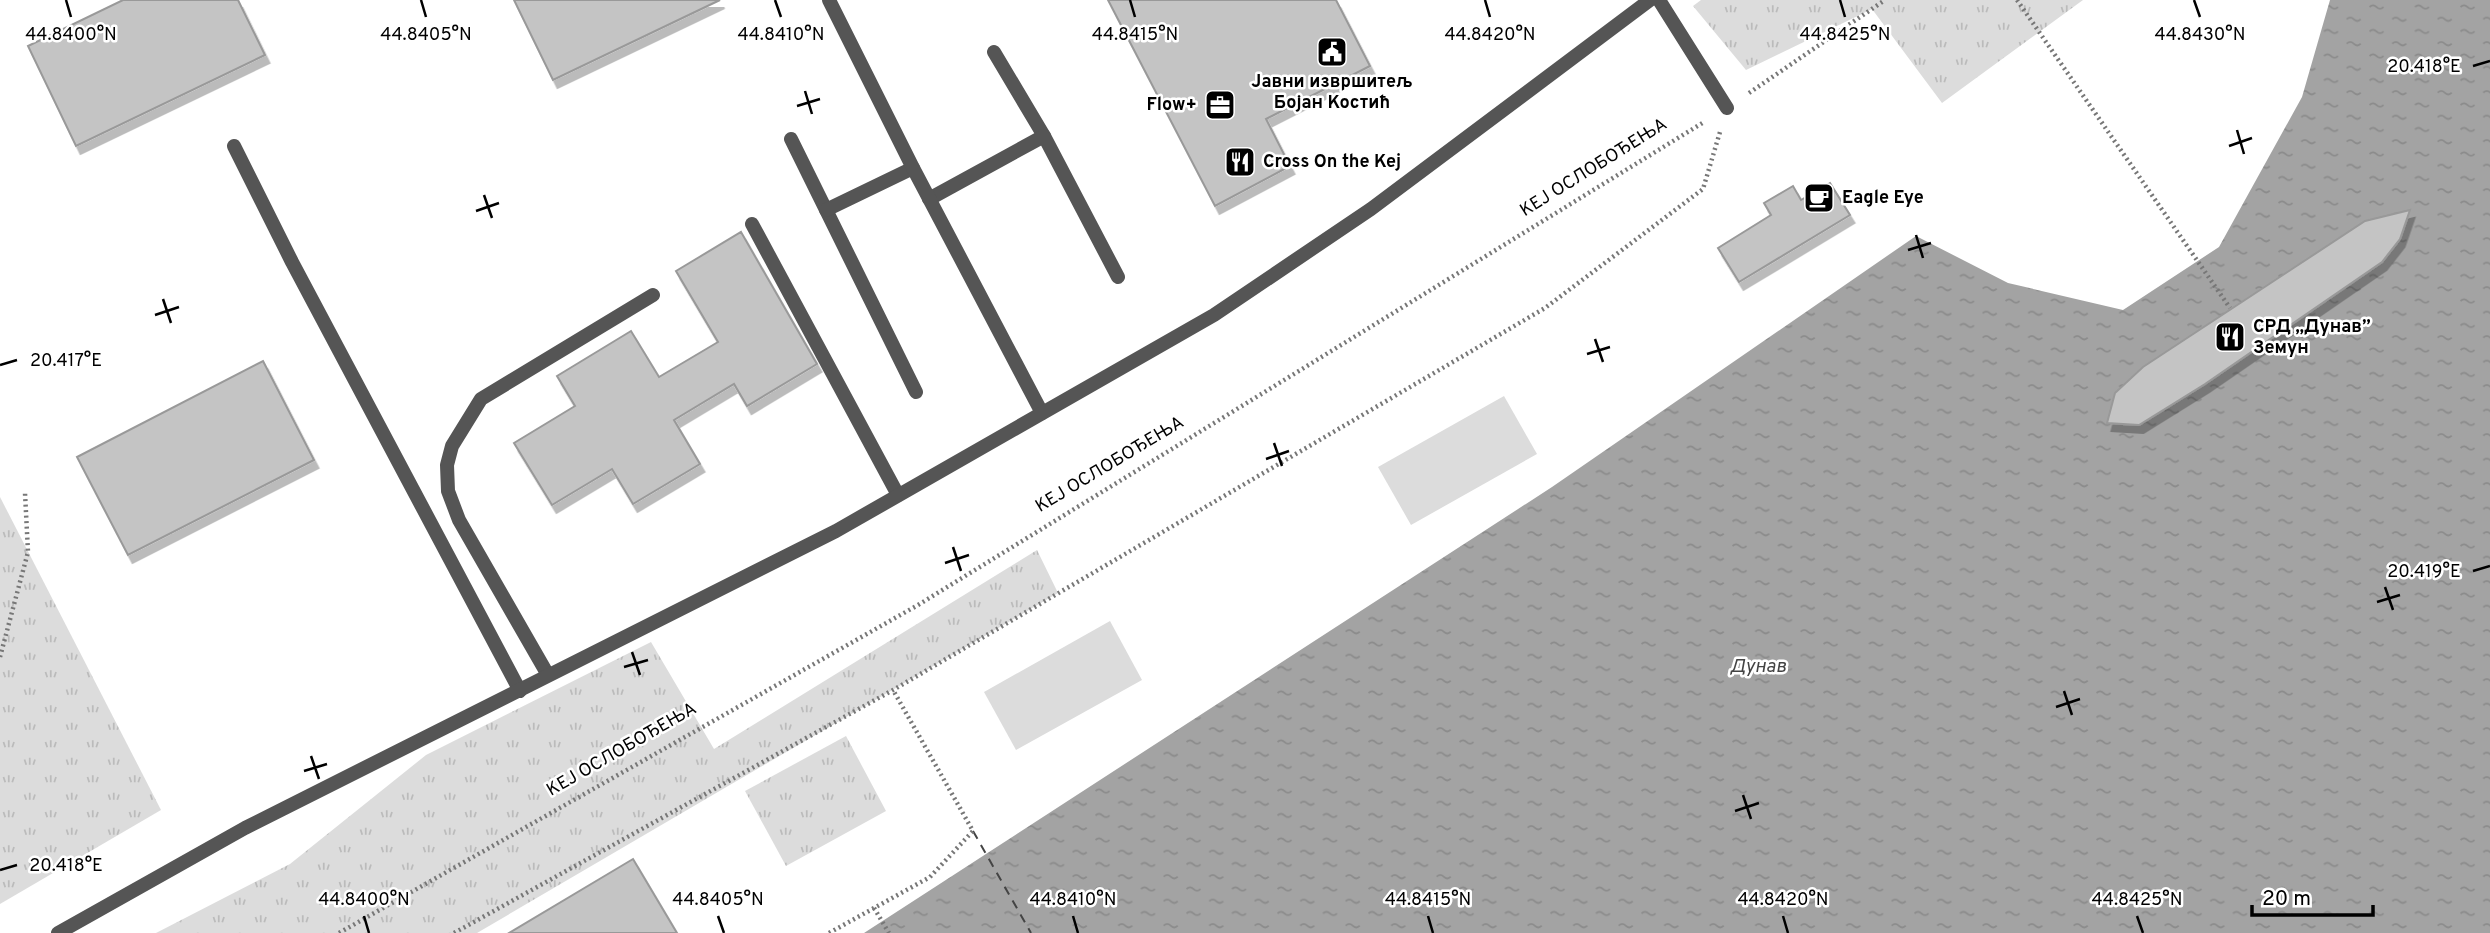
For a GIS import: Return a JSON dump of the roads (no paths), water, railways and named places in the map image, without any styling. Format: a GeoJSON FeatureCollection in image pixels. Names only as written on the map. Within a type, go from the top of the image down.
{"type":"FeatureCollection","features":[{"type":"Feature","properties":{"kind":"street"},"geometry":{"type":"LineString","coordinates":[[829,0],[913,169],[1042,413]]}},
{"type":"Feature","properties":{"kind":"street"},"geometry":{"type":"LineString","coordinates":[[58,933],[246,828],[836,531],[1214,315],[1371,209],[1650,0]]}},
{"type":"Feature","properties":{"kind":"street"},"geometry":{"type":"LineString","coordinates":[[1658,0],[1727,108]]}},
{"type":"Feature","properties":{"kind":"street"},"geometry":{"type":"LineString","coordinates":[[994,52],[1044,136],[1118,277]]}},
{"type":"Feature","properties":{"kind":"street"},"geometry":{"type":"LineString","coordinates":[[929,199],[1044,136]]}},
{"type":"Feature","properties":{"kind":"street"},"geometry":{"type":"LineString","coordinates":[[791,139],[916,392]]}},
{"type":"Feature","properties":{"kind":"street"},"geometry":{"type":"LineString","coordinates":[[234,146],[292,262],[520,691]]}},
{"type":"Feature","properties":{"kind":"street"},"geometry":{"type":"LineString","coordinates":[[826,210],[913,169]]}},
{"type":"Feature","properties":{"kind":"street"},"geometry":{"type":"LineString","coordinates":[[752,224],[898,495]]}},
{"type":"Feature","properties":{"kind":"street"},"geometry":{"type":"LineString","coordinates":[[548,675],[459,520],[448,491],[447,465],[452,446],[481,399],[653,295]]}},
{"type":"Feature","properties":{"kind":"water","name":"Дунав"},"geometry":{"type":"Polygon","coordinates":[[[2330,0],[2490,0],[2490,933],[864,933],[1552,487],[1916,236],[2008,283],[2123,310],[2219,247],[2302,97],[2330,0]]]}},
{"type":"Feature","properties":{"kind":"place","name":"Јавни извршитељ Бојан Костић"},"geometry":{"type":"Point","coordinates":[1332,52]}},
{"type":"Feature","properties":{"kind":"place","name":"Flow+"},"geometry":{"type":"Point","coordinates":[1220,105]}},
{"type":"Feature","properties":{"kind":"place","name":"Cross On the Kej"},"geometry":{"type":"Point","coordinates":[1240,162]}},
{"type":"Feature","properties":{"kind":"place","name":"Eagle Eye"},"geometry":{"type":"Point","coordinates":[1819,198]}},
{"type":"Feature","properties":{"kind":"place","name":"СРД „Дунав” Земун"},"geometry":{"type":"Point","coordinates":[2230,337]}}]}
